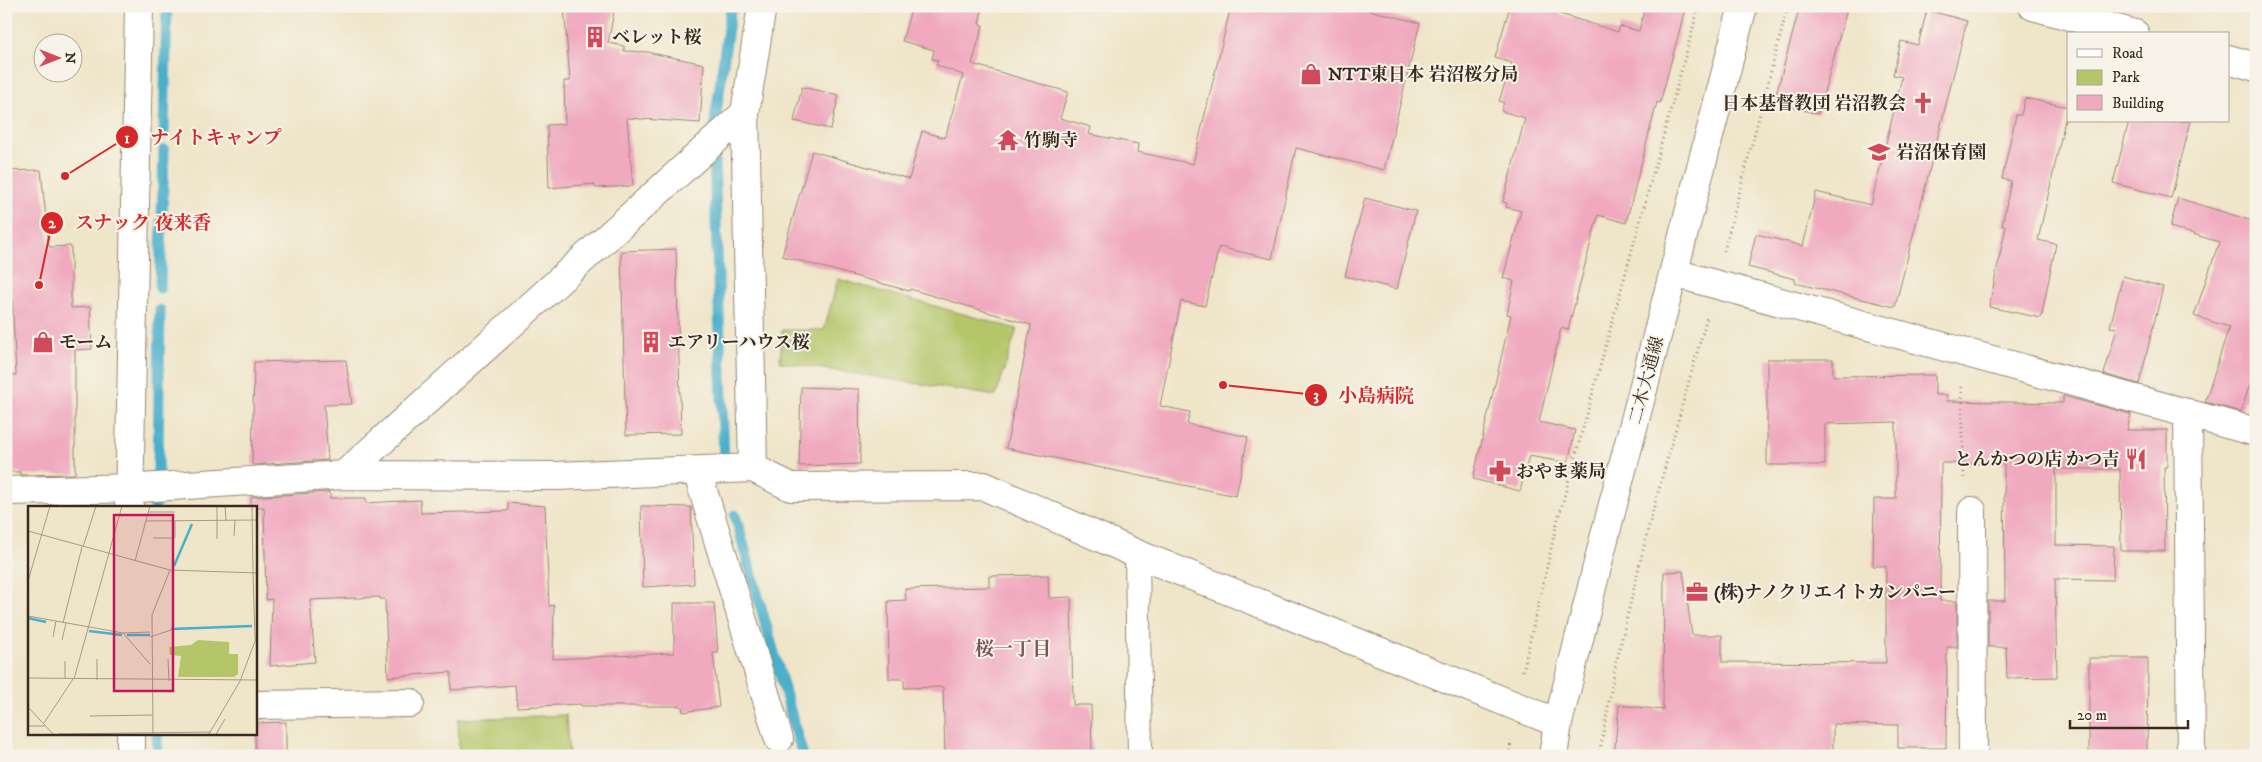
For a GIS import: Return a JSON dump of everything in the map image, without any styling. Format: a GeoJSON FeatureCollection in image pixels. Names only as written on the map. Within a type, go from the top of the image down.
{"type":"FeatureCollection","features":[{"type":"Feature","properties":{"kind":"street"},"geometry":{"type":"LineString","coordinates":[[132,495],[139,6]]}},
{"type":"Feature","properties":{"kind":"street"},"geometry":{"type":"LineString","coordinates":[[753,468],[745,113],[762,6]]}},
{"type":"Feature","properties":{"kind":"street","name":"二木大通線"},"geometry":{"type":"LineString","coordinates":[[1553,756],[1558,723],[1605,534],[1743,6]]}},
{"type":"Feature","properties":{"kind":"street"},"geometry":{"type":"LineString","coordinates":[[2033,6],[2128,32]]}},
{"type":"Feature","properties":{"kind":"street"},"geometry":{"type":"LineString","coordinates":[[2230,60],[2256,67]]}},
{"type":"Feature","properties":{"kind":"street"},"geometry":{"type":"LineString","coordinates":[[344,475],[745,113]]}},
{"type":"Feature","properties":{"kind":"street"},"geometry":{"type":"LineString","coordinates":[[1674,273],[1962,350],[2256,432]]}},
{"type":"Feature","properties":{"kind":"street"},"geometry":{"type":"LineString","coordinates":[[2188,414],[2190,756]]}},
{"type":"Feature","properties":{"kind":"street"},"geometry":{"type":"LineString","coordinates":[[6,491],[132,495],[173,486],[344,475],[556,476],[753,468],[791,488],[984,486],[1137,554],[1558,723]]}},
{"type":"Feature","properties":{"kind":"street"},"geometry":{"type":"LineString","coordinates":[[697,471],[778,739]]}},
{"type":"Feature","properties":{"kind":"street"},"geometry":{"type":"LineString","coordinates":[[1972,511],[1973,756]]}},
{"type":"Feature","properties":{"kind":"street"},"geometry":{"type":"LineString","coordinates":[[256,705],[410,703]]}},
{"type":"Feature","properties":{"kind":"street"},"geometry":{"type":"LineString","coordinates":[[131,734],[131,756]]}},
{"type":"Feature","properties":{"kind":"lane"},"geometry":{"type":"LineString","coordinates":[[1137,554],[1140,756]]}},
{"type":"Feature","properties":{"kind":"path"},"geometry":{"type":"LineString","coordinates":[[1509,756],[1515,706],[1557,523],[1699,6]]}},
{"type":"Feature","properties":{"kind":"path"},"geometry":{"type":"LineString","coordinates":[[1599,756],[1616,663],[1651,518],[1716,283],[1788,6]]}},
{"type":"Feature","properties":{"kind":"path"},"geometry":{"type":"LineString","coordinates":[[1962,350],[1964,484]]}},
{"type":"Feature","properties":{"kind":"green space"},"geometry":{"type":"Polygon","coordinates":[[[838,279],[1017,329],[996,396],[780,362],[782,330],[824,330],[838,279]]]}},
{"type":"Feature","properties":{"kind":"green space"},"geometry":{"type":"Polygon","coordinates":[[[566,715],[569,756],[459,756],[458,719],[566,715]]]}},
{"type":"Feature","properties":{"kind":"building"},"geometry":{"type":"Polygon","coordinates":[[[564,6],[615,6],[608,43],[624,46],[624,51],[647,52],[704,64],[700,123],[627,118],[633,186],[595,188],[594,184],[549,188],[547,125],[565,124],[564,81],[570,81],[564,6]]]}},
{"type":"Feature","properties":{"kind":"building"},"geometry":{"type":"Polygon","coordinates":[[[912,6],[983,6],[979,24],[983,25],[972,64],[1068,92],[1060,118],[1091,127],[1089,134],[1138,144],[1137,152],[1193,164],[1231,6],[1353,6],[1420,23],[1384,170],[1296,148],[1272,259],[1219,247],[1205,306],[1181,301],[1160,406],[1190,412],[1187,424],[1248,437],[1236,496],[1006,448],[1031,325],[910,289],[909,291],[782,256],[812,151],[909,179],[922,131],[945,138],[963,75],[936,65],[938,60],[932,59],[934,50],[902,41],[912,6]]]}},
{"type":"Feature","properties":{"kind":"building"},"geometry":{"type":"Polygon","coordinates":[[[1510,6],[1563,6],[1560,14],[1618,32],[1620,26],[1639,31],[1645,6],[1686,6],[1660,103],[1657,102],[1626,223],[1598,215],[1568,330],[1561,328],[1539,422],[1575,430],[1568,463],[1529,456],[1520,491],[1473,479],[1511,315],[1507,314],[1514,281],[1503,278],[1521,211],[1506,207],[1507,203],[1503,202],[1525,118],[1501,111],[1504,103],[1499,101],[1512,63],[1495,58],[1510,6]]]}},
{"type":"Feature","properties":{"kind":"building"},"geometry":{"type":"Polygon","coordinates":[[[1800,6],[1848,6],[1818,114],[1774,102],[1800,6]]]}},
{"type":"Feature","properties":{"kind":"building"},"geometry":{"type":"Polygon","coordinates":[[[1927,10],[1967,21],[1895,307],[1795,283],[1795,279],[1748,267],[1756,234],[1803,246],[1816,192],[1871,205],[1902,77],[1893,75],[1901,41],[1918,45],[1927,10]]]}},
{"type":"Feature","properties":{"kind":"building"},"geometry":{"type":"Polygon","coordinates":[[[802,87],[839,95],[831,129],[794,121],[802,87]]]}},
{"type":"Feature","properties":{"kind":"building"},"geometry":{"type":"Polygon","coordinates":[[[2025,98],[2067,107],[2038,240],[2056,244],[2041,318],[1989,307],[2006,226],[2002,226],[2011,181],[2002,179],[2016,115],[2021,115],[2025,98]]]}},
{"type":"Feature","properties":{"kind":"building"},"geometry":{"type":"Polygon","coordinates":[[[2129,122],[2191,122],[2171,198],[2113,183],[2129,122]]]}},
{"type":"Feature","properties":{"kind":"building"},"geometry":{"type":"Polygon","coordinates":[[[41,170],[49,247],[71,246],[71,308],[90,307],[92,349],[75,350],[75,474],[20,475],[20,472],[6,472],[6,374],[16,375],[12,295],[9,294],[10,240],[6,240],[6,171],[41,170]]]}},
{"type":"Feature","properties":{"kind":"building"},"geometry":{"type":"Polygon","coordinates":[[[1365,198],[1416,211],[1397,289],[1345,276],[1365,198]]]}},
{"type":"Feature","properties":{"kind":"building"},"geometry":{"type":"Polygon","coordinates":[[[2178,198],[2256,222],[2256,365],[2241,412],[2205,402],[2229,327],[2194,316],[2219,242],[2170,227],[2178,198]]]}},
{"type":"Feature","properties":{"kind":"building","name":"エアリーハウス桜"},"geometry":{"type":"Polygon","coordinates":[[[676,249],[681,434],[626,435],[621,251],[676,249]]]}},
{"type":"Feature","properties":{"kind":"building"},"geometry":{"type":"Polygon","coordinates":[[[2123,276],[2163,287],[2139,384],[2104,374],[2117,328],[2110,327],[2123,276]]]}},
{"type":"Feature","properties":{"kind":"building"},"geometry":{"type":"Polygon","coordinates":[[[1767,359],[1833,359],[1833,376],[1935,375],[1935,395],[1947,395],[1947,401],[2063,403],[2063,396],[2131,414],[2127,430],[2167,430],[2167,467],[2164,467],[2165,551],[2121,551],[2120,469],[2056,469],[2056,545],[2114,546],[2113,580],[2055,579],[2057,677],[2007,678],[2006,647],[1988,647],[1988,601],[2005,601],[2004,464],[1941,463],[1940,601],[1957,601],[1957,647],[1947,647],[1946,748],[1898,748],[1898,725],[1833,724],[1833,756],[1614,756],[1619,705],[1663,710],[1664,572],[1683,571],[1692,635],[1722,635],[1722,662],[1886,663],[1886,566],[1873,566],[1874,499],[1896,499],[1896,422],[1825,424],[1825,465],[1767,465],[1767,359]]]}},
{"type":"Feature","properties":{"kind":"building"},"geometry":{"type":"Polygon","coordinates":[[[346,360],[352,404],[324,405],[328,460],[252,465],[254,362],[346,360]]]}},
{"type":"Feature","properties":{"kind":"building"},"geometry":{"type":"Polygon","coordinates":[[[801,387],[859,389],[860,464],[799,466],[801,387]]]}},
{"type":"Feature","properties":{"kind":"building"},"geometry":{"type":"Polygon","coordinates":[[[330,492],[330,498],[366,498],[366,503],[420,500],[421,513],[508,511],[508,503],[545,506],[549,606],[554,605],[553,659],[674,653],[674,603],[714,603],[718,653],[713,653],[719,707],[683,712],[682,706],[581,706],[581,704],[517,707],[515,685],[451,690],[451,672],[388,677],[385,599],[380,599],[380,597],[310,600],[315,662],[270,666],[272,599],[266,600],[264,507],[251,506],[251,497],[330,492]]]}},
{"type":"Feature","properties":{"kind":"building"},"geometry":{"type":"Polygon","coordinates":[[[641,506],[691,507],[694,584],[643,587],[641,506]]]}},
{"type":"Feature","properties":{"kind":"building"},"geometry":{"type":"Polygon","coordinates":[[[1048,575],[1049,598],[1071,597],[1073,705],[1091,705],[1092,756],[945,756],[943,687],[904,688],[904,679],[889,679],[888,601],[906,600],[905,589],[989,587],[989,576],[1048,575]]]}},
{"type":"Feature","properties":{"kind":"building"},"geometry":{"type":"Polygon","coordinates":[[[2089,658],[2148,658],[2147,756],[2089,756],[2089,658]]]}},
{"type":"Feature","properties":{"kind":"building"},"geometry":{"type":"Polygon","coordinates":[[[286,722],[286,756],[255,756],[256,723],[286,722]]]}},
{"type":"Feature","properties":{"kind":"waterway"},"geometry":{"type":"LineString","coordinates":[[164,132],[167,6]]}},
{"type":"Feature","properties":{"kind":"waterway"},"geometry":{"type":"LineString","coordinates":[[714,129],[731,6]]}},
{"type":"Feature","properties":{"kind":"waterway"},"geometry":{"type":"LineString","coordinates":[[160,288],[164,150]]}},
{"type":"Feature","properties":{"kind":"waterway"},"geometry":{"type":"LineString","coordinates":[[714,156],[724,462]]}},
{"type":"Feature","properties":{"kind":"waterway"},"geometry":{"type":"LineString","coordinates":[[155,506],[158,466],[160,310]]}},
{"type":"Feature","properties":{"kind":"waterway"},"geometry":{"type":"LineString","coordinates":[[735,515],[803,756]]}},
{"type":"Feature","properties":{"kind":"waterway"},"geometry":{"type":"LineString","coordinates":[[157,734],[158,756]]}},
{"type":"Feature","properties":{"kind":"place","name":"ベレット桜"},"geometry":{"type":"Point","coordinates":[595,37]}},
{"type":"Feature","properties":{"kind":"place","name":"NTT東日本 岩沼桜分局"},"geometry":{"type":"Point","coordinates":[1311,74]}},
{"type":"Feature","properties":{"kind":"place","name":"日本基督教団 岩沼教会"},"geometry":{"type":"Point","coordinates":[1923,103]}},
{"type":"Feature","properties":{"kind":"place","name":"竹駒寺"},"geometry":{"type":"Point","coordinates":[1008,140]}},
{"type":"Feature","properties":{"kind":"place","name":"岩沼保育園"},"geometry":{"type":"Point","coordinates":[1879,152]}},
{"type":"Feature","properties":{"kind":"place","name":"ナイトキャンプ"},"geometry":{"type":"Point","coordinates":[65,176]}},
{"type":"Feature","properties":{"kind":"place","name":"スナック 夜来香"},"geometry":{"type":"Point","coordinates":[39,285]}},
{"type":"Feature","properties":{"kind":"place","name":"モーム"},"geometry":{"type":"Point","coordinates":[43,342]}},
{"type":"Feature","properties":{"kind":"place","name":"エアリーハウス桜"},"geometry":{"type":"Point","coordinates":[651,342]}},
{"type":"Feature","properties":{"kind":"place","name":"小島病院"},"geometry":{"type":"Point","coordinates":[1223,385]}},
{"type":"Feature","properties":{"kind":"place","name":"とんかつの店 かつ吉"},"geometry":{"type":"Point","coordinates":[2136,459]}},
{"type":"Feature","properties":{"kind":"place","name":"おやま薬局"},"geometry":{"type":"Point","coordinates":[1500,471]}},
{"type":"Feature","properties":{"kind":"place","name":"(株)ナノクリエイトカンパニー"},"geometry":{"type":"Point","coordinates":[1697,592]}},
{"type":"Feature","properties":{"kind":"district","name":"桜一丁目"},"geometry":{"type":"Point","coordinates":[1013,648]}}]}
